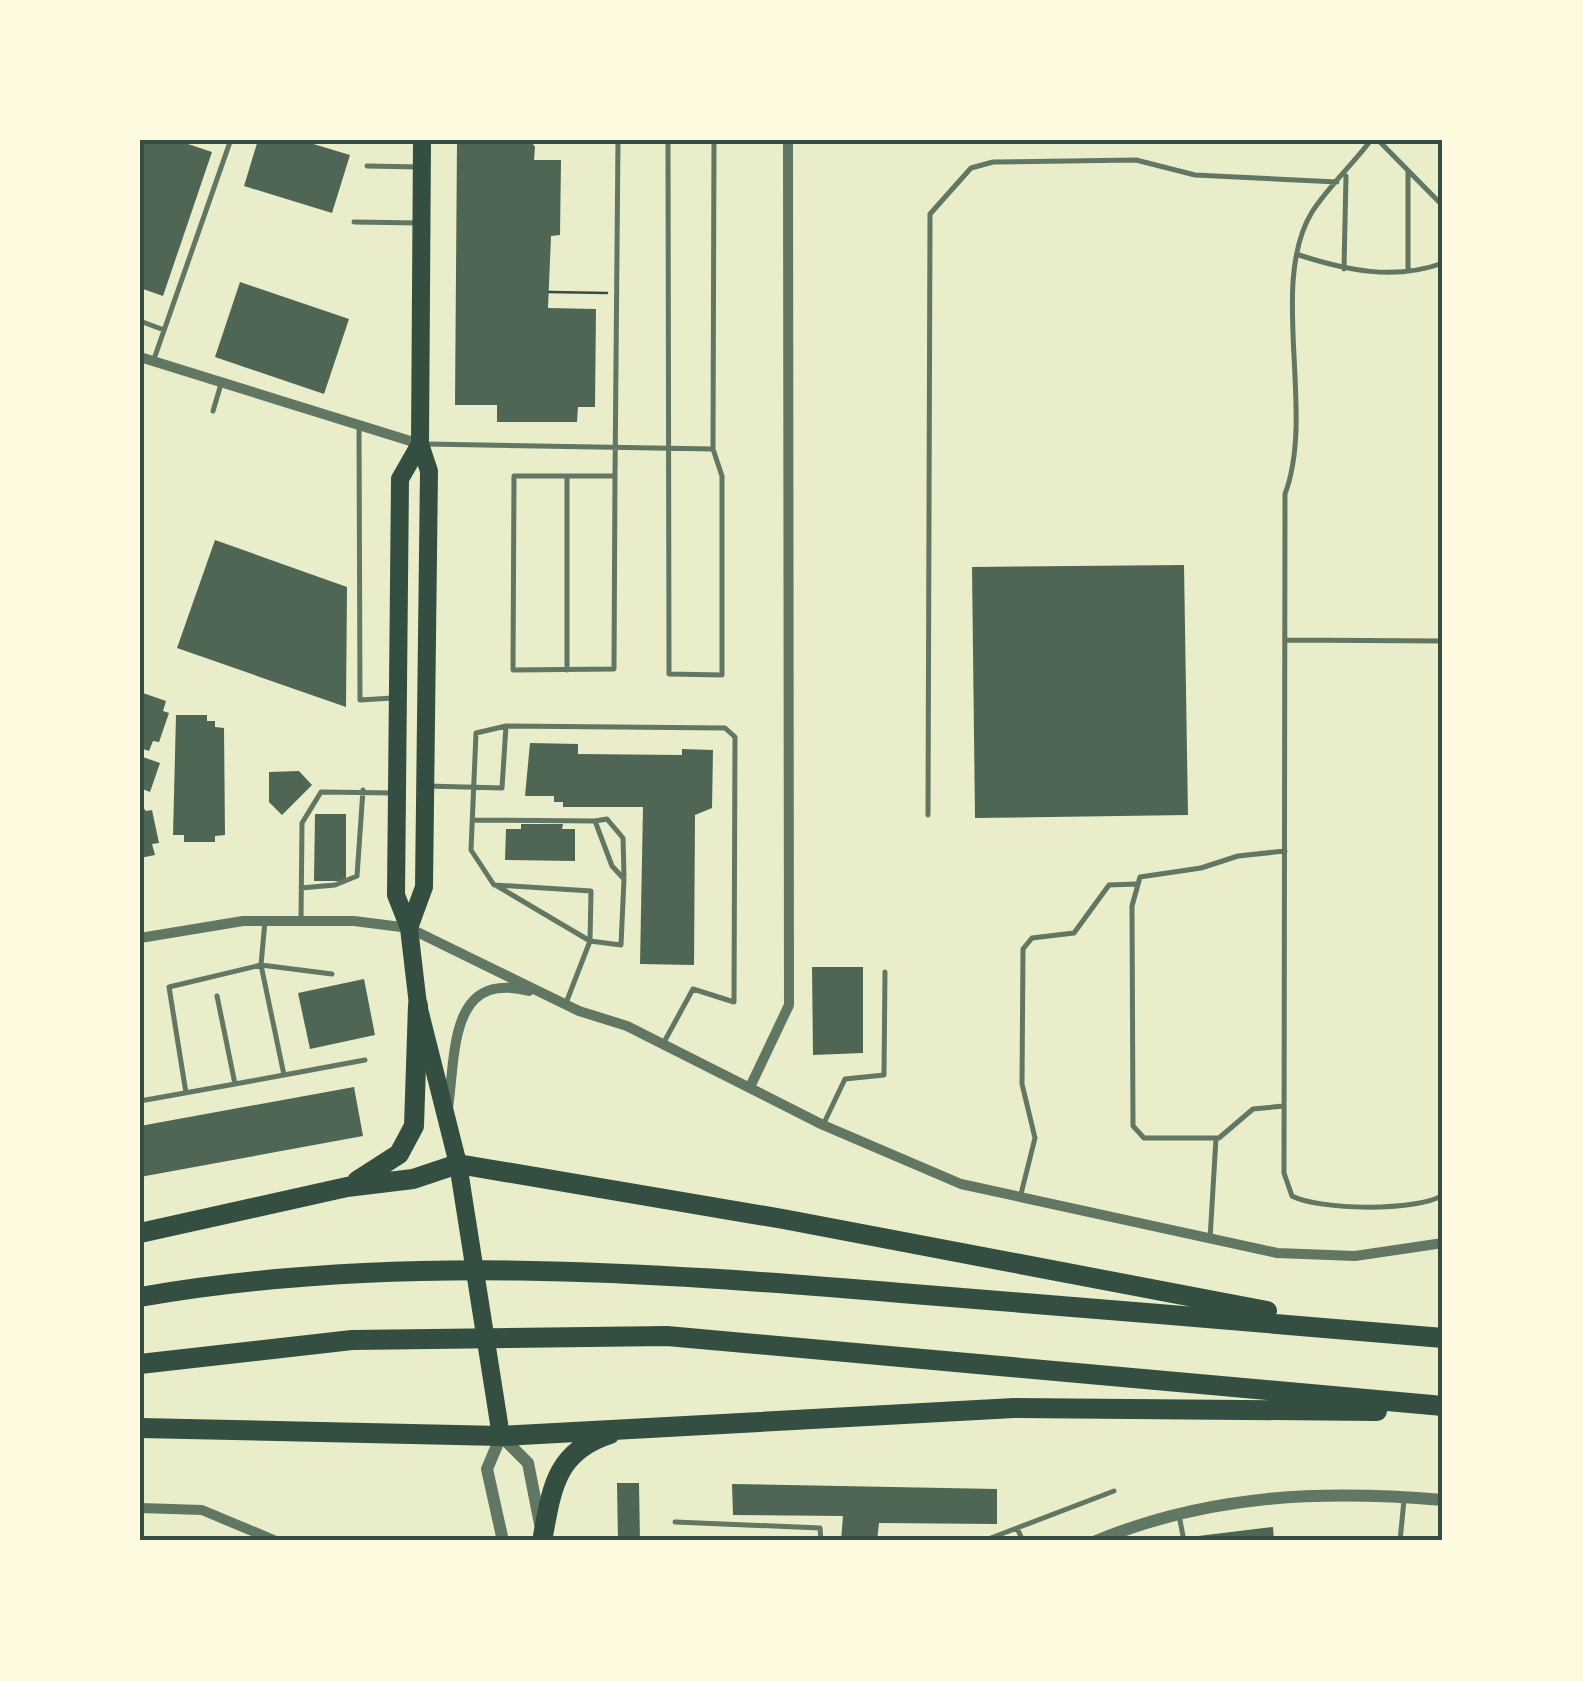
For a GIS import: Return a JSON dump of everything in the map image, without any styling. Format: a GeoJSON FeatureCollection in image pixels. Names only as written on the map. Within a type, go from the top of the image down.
{"type":"FeatureCollection","features":[{"type":"Feature","properties":{"kind":"highway"},"geometry":{"type":"LineString","coordinates":[[347,1187],[399,1154],[414,1126],[418,1005]]}},
{"type":"Feature","properties":{"kind":"highway"},"geometry":{"type":"LineString","coordinates":[[140,1233],[347,1187],[413,1178],[458,1164],[783,1218],[1372,1332]]}},
{"type":"Feature","properties":{"kind":"highway"},"geometry":{"type":"LineString","coordinates":[[140,1297],[256,1281],[570,1270],[738,1280],[1443,1338]]}},
{"type":"Feature","properties":{"kind":"highway"},"geometry":{"type":"LineString","coordinates":[[140,1364],[266,1347],[440,1336],[577,1336],[766,1344],[1443,1409]]}},
{"type":"Feature","properties":{"kind":"highway"},"geometry":{"type":"LineString","coordinates":[[140,1428],[501,1436],[1014,1408],[1443,1409]]}},
{"type":"Feature","properties":{"kind":"highway"},"geometry":{"type":"LineString","coordinates":[[544,1539],[551,1494],[563,1466],[587,1442],[635,1426]]}},
{"type":"Feature","properties":{"kind":"main road"},"geometry":{"type":"LineString","coordinates":[[409,928],[424,887],[426,786],[428,471],[420,444],[422,140]]}},
{"type":"Feature","properties":{"kind":"main road"},"geometry":{"type":"LineString","coordinates":[[420,444],[400,479],[396,895],[409,928],[418,1005],[458,1164],[501,1436]]}},
{"type":"Feature","properties":{"kind":"street"},"geometry":{"type":"LineString","coordinates":[[750,1087],[789,1005],[788,140]]}},
{"type":"Feature","properties":{"kind":"street"},"geometry":{"type":"LineString","coordinates":[[140,357],[420,444]]}},
{"type":"Feature","properties":{"kind":"street"},"geometry":{"type":"LineString","coordinates":[[140,938],[221,923],[265,921],[409,928],[566,1004],[663,1044],[926,1172],[1019,1200],[1277,1253],[1324,1256],[1402,1252],[1443,1244]]}},
{"type":"Feature","properties":{"kind":"street"},"geometry":{"type":"LineString","coordinates":[[447,1114],[462,1018],[474,997],[500,986],[551,997]]}},
{"type":"Feature","properties":{"kind":"street"},"geometry":{"type":"LineString","coordinates":[[503,1541],[487,1469],[501,1436],[528,1463],[544,1539]]}},
{"type":"Feature","properties":{"kind":"street"},"geometry":{"type":"LineString","coordinates":[[1096,1541],[1179,1513],[1273,1495],[1443,1500]]}},
{"type":"Feature","properties":{"kind":"street"},"geometry":{"type":"LineString","coordinates":[[140,1508],[202,1510],[276,1541]]}},
{"type":"Feature","properties":{"kind":"lane"},"geometry":{"type":"LineString","coordinates":[[615,476],[514,476],[513,670],[614,669],[618,140]]}},
{"type":"Feature","properties":{"kind":"lane"},"geometry":{"type":"LineString","coordinates":[[668,140],[669,674],[722,675],[722,476],[713,449],[714,140]]}},
{"type":"Feature","properties":{"kind":"lane"},"geometry":{"type":"LineString","coordinates":[[1443,206],[1374,140],[1312,212],[1299,255],[1295,278],[1296,464],[1285,494],[1284,1106],[1284,1173],[1292,1196],[1307,1204],[1396,1206],[1443,1195]]}},
{"type":"Feature","properties":{"kind":"lane"},"geometry":{"type":"LineString","coordinates":[[154,362],[230,142]]}},
{"type":"Feature","properties":{"kind":"lane"},"geometry":{"type":"LineString","coordinates":[[928,815],[930,214],[971,168],[993,162],[1136,160],[1195,176],[1338,182]]}},
{"type":"Feature","properties":{"kind":"lane"},"geometry":{"type":"LineString","coordinates":[[368,166],[422,167]]}},
{"type":"Feature","properties":{"kind":"lane"},"geometry":{"type":"LineString","coordinates":[[1408,171],[1408,270]]}},
{"type":"Feature","properties":{"kind":"lane"},"geometry":{"type":"LineString","coordinates":[[1344,269],[1346,173]]}},
{"type":"Feature","properties":{"kind":"lane"},"geometry":{"type":"LineString","coordinates":[[354,222],[422,224]]}},
{"type":"Feature","properties":{"kind":"lane"},"geometry":{"type":"LineString","coordinates":[[1299,255],[1344,269],[1387,274],[1443,263]]}},
{"type":"Feature","properties":{"kind":"lane"},"geometry":{"type":"LineString","coordinates":[[140,321],[164,330]]}},
{"type":"Feature","properties":{"kind":"lane"},"geometry":{"type":"LineString","coordinates":[[213,410],[221,384]]}},
{"type":"Feature","properties":{"kind":"lane"},"geometry":{"type":"LineString","coordinates":[[360,426],[360,700],[399,697]]}},
{"type":"Feature","properties":{"kind":"lane"},"geometry":{"type":"LineString","coordinates":[[420,444],[713,449]]}},
{"type":"Feature","properties":{"kind":"lane"},"geometry":{"type":"LineString","coordinates":[[567,476],[568,670]]}},
{"type":"Feature","properties":{"kind":"lane"},"geometry":{"type":"LineString","coordinates":[[1285,640],[1443,641]]}},
{"type":"Feature","properties":{"kind":"lane"},"geometry":{"type":"LineString","coordinates":[[472,820],[607,818],[623,838],[621,944],[590,941],[494,885],[471,850],[472,820],[474,788],[476,732],[506,726],[702,725],[725,728],[735,737],[734,1002],[692,988],[663,1044]]}},
{"type":"Feature","properties":{"kind":"lane"},"geometry":{"type":"LineString","coordinates":[[426,786],[502,788],[506,726]]}},
{"type":"Feature","properties":{"kind":"lane"},"geometry":{"type":"LineString","coordinates":[[302,888],[335,885],[357,876],[364,790]]}},
{"type":"Feature","properties":{"kind":"lane"},"geometry":{"type":"LineString","coordinates":[[301,921],[302,822],[321,792],[398,793]]}},
{"type":"Feature","properties":{"kind":"lane"},"geometry":{"type":"LineString","coordinates":[[595,821],[612,866],[624,879]]}},
{"type":"Feature","properties":{"kind":"lane"},"geometry":{"type":"LineString","coordinates":[[1284,1106],[1253,1109],[1216,1138],[1144,1138],[1133,1126],[1136,884],[1146,873],[1285,851]]}},
{"type":"Feature","properties":{"kind":"lane"},"geometry":{"type":"LineString","coordinates":[[1019,1200],[1035,1138],[1022,1084],[1026,942],[1032,938],[1068,936],[1108,885],[1136,884]]}},
{"type":"Feature","properties":{"kind":"lane"},"geometry":{"type":"LineString","coordinates":[[494,885],[591,891],[590,941],[566,1004]]}},
{"type":"Feature","properties":{"kind":"lane"},"geometry":{"type":"LineString","coordinates":[[265,921],[260,964],[284,1075]]}},
{"type":"Feature","properties":{"kind":"lane"},"geometry":{"type":"LineString","coordinates":[[186,1093],[169,987],[260,964],[332,974]]}},
{"type":"Feature","properties":{"kind":"lane"},"geometry":{"type":"LineString","coordinates":[[823,1125],[845,1079],[884,1075],[885,972]]}},
{"type":"Feature","properties":{"kind":"lane"},"geometry":{"type":"LineString","coordinates":[[218,996],[235,1084]]}},
{"type":"Feature","properties":{"kind":"lane"},"geometry":{"type":"LineString","coordinates":[[140,1101],[365,1060]]}},
{"type":"Feature","properties":{"kind":"lane"},"geometry":{"type":"LineString","coordinates":[[1210,1238],[1216,1138]]}},
{"type":"Feature","properties":{"kind":"lane"},"geometry":{"type":"LineString","coordinates":[[984,1541],[1114,1491]]}},
{"type":"Feature","properties":{"kind":"lane"},"geometry":{"type":"LineString","coordinates":[[1400,1541],[1404,1497]]}},
{"type":"Feature","properties":{"kind":"lane"},"geometry":{"type":"LineString","coordinates":[[1179,1513],[1184,1541]]}},
{"type":"Feature","properties":{"kind":"lane"},"geometry":{"type":"LineString","coordinates":[[676,1522],[820,1528],[821,1541]]}},
{"type":"Feature","properties":{"kind":"lane"},"geometry":{"type":"LineString","coordinates":[[1017,1528],[1022,1541]]}},
{"type":"Feature","properties":{"kind":"path"},"geometry":{"type":"LineString","coordinates":[[548,292],[618,293]]}},
{"type":"Feature","properties":{"kind":"building"},"geometry":{"type":"Polygon","coordinates":[[[140,140],[176,140],[212,152],[163,296],[140,288],[140,140]]]}},
{"type":"Feature","properties":{"kind":"building"},"geometry":{"type":"Polygon","coordinates":[[[258,140],[300,140],[350,155],[332,213],[244,186],[258,140]]]}},
{"type":"Feature","properties":{"kind":"building"},"geometry":{"type":"Polygon","coordinates":[[[530,140],[535,147],[534,160],[561,160],[560,235],[551,236],[548,308],[596,309],[595,407],[578,407],[577,422],[497,422],[497,405],[455,405],[457,141],[530,140]]]}},
{"type":"Feature","properties":{"kind":"building"},"geometry":{"type":"Polygon","coordinates":[[[240,282],[349,319],[324,394],[215,357],[240,282]]]}},
{"type":"Feature","properties":{"kind":"building"},"geometry":{"type":"Polygon","coordinates":[[[215,540],[347,587],[346,707],[177,648],[215,540]]]}},
{"type":"Feature","properties":{"kind":"building"},"geometry":{"type":"Polygon","coordinates":[[[1184,565],[1188,815],[975,818],[972,567],[1184,565]]]}},
{"type":"Feature","properties":{"kind":"building"},"geometry":{"type":"Polygon","coordinates":[[[140,692],[166,701],[163,711],[169,713],[159,742],[153,741],[149,751],[140,748],[140,692]]]}},
{"type":"Feature","properties":{"kind":"building"},"geometry":{"type":"Polygon","coordinates":[[[176,715],[207,715],[207,721],[215,721],[215,727],[224,728],[225,835],[215,836],[215,842],[184,842],[184,835],[173,835],[176,715]]]}},
{"type":"Feature","properties":{"kind":"building"},"geometry":{"type":"Polygon","coordinates":[[[530,743],[578,744],[578,754],[682,755],[682,749],[713,750],[712,808],[695,815],[694,965],[640,964],[643,807],[563,807],[563,802],[554,802],[554,796],[525,796],[530,743]]]}},
{"type":"Feature","properties":{"kind":"building"},"geometry":{"type":"Polygon","coordinates":[[[140,756],[160,763],[150,792],[140,788],[140,756]]]}},
{"type":"Feature","properties":{"kind":"building"},"geometry":{"type":"Polygon","coordinates":[[[299,771],[312,785],[282,815],[269,802],[269,772],[299,771]]]}},
{"type":"Feature","properties":{"kind":"building"},"geometry":{"type":"Polygon","coordinates":[[[140,804],[146,811],[152,810],[159,843],[152,844],[155,855],[140,858],[140,804]]]}},
{"type":"Feature","properties":{"kind":"building"},"geometry":{"type":"Polygon","coordinates":[[[315,814],[346,814],[346,881],[314,881],[315,814]]]}},
{"type":"Feature","properties":{"kind":"building"},"geometry":{"type":"Polygon","coordinates":[[[521,824],[563,824],[562,829],[575,829],[575,861],[505,860],[506,829],[521,829],[521,824]]]}},
{"type":"Feature","properties":{"kind":"building"},"geometry":{"type":"Polygon","coordinates":[[[812,967],[863,967],[863,1053],[813,1055],[812,967]]]}},
{"type":"Feature","properties":{"kind":"building"},"geometry":{"type":"Polygon","coordinates":[[[364,979],[375,1035],[310,1049],[298,993],[364,979]]]}},
{"type":"Feature","properties":{"kind":"building"},"geometry":{"type":"Polygon","coordinates":[[[354,1087],[363,1136],[140,1177],[140,1126],[354,1087]]]}},
{"type":"Feature","properties":{"kind":"building"},"geometry":{"type":"Polygon","coordinates":[[[617,1483],[639,1483],[640,1541],[618,1541],[617,1483]]]}},
{"type":"Feature","properties":{"kind":"building"},"geometry":{"type":"Polygon","coordinates":[[[732,1484],[997,1489],[997,1524],[879,1523],[877,1541],[841,1541],[843,1516],[733,1515],[732,1484]]]}},
{"type":"Feature","properties":{"kind":"building"},"geometry":{"type":"Polygon","coordinates":[[[1273,1527],[1274,1541],[1198,1541],[1198,1536],[1273,1527]]]}}]}
